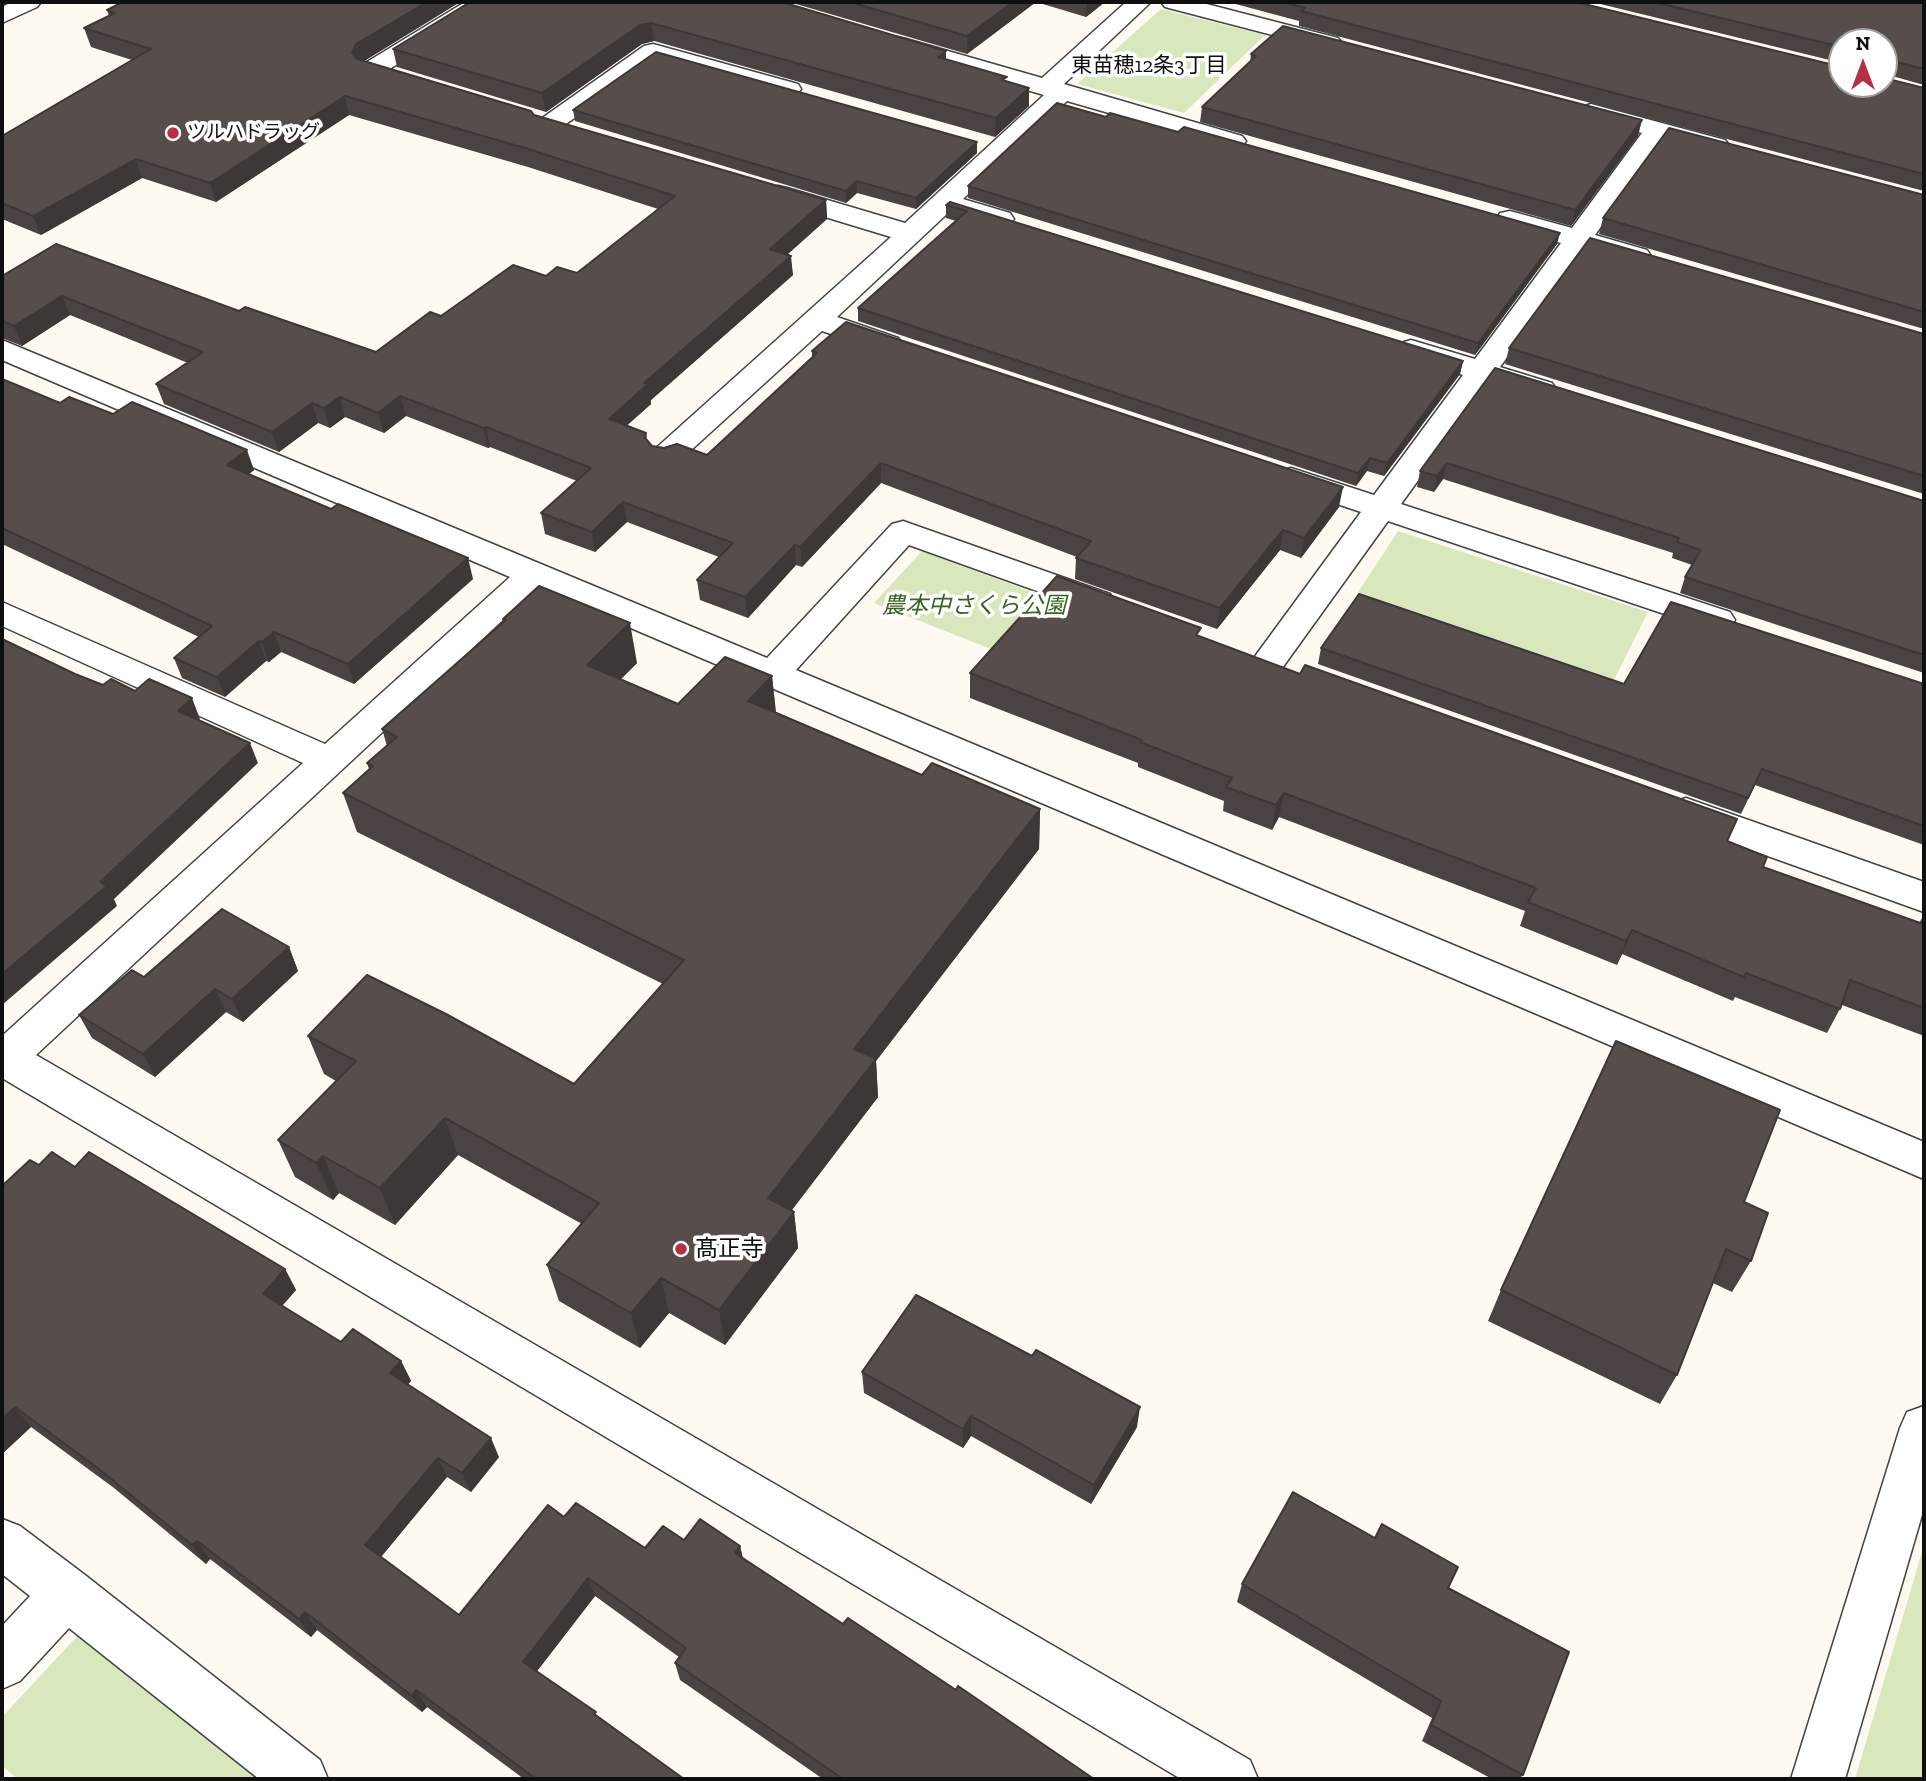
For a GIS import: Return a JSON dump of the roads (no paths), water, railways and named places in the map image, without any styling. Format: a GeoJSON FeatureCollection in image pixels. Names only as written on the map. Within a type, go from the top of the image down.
{"type":"FeatureCollection","features":[{"type":"Feature","properties":{"kind":"street"},"geometry":{"type":"LineString","coordinates":[[2,16],[29,2]]}},
{"type":"Feature","properties":{"kind":"street"},"geometry":{"type":"LineString","coordinates":[[396,78],[371,70],[481,2]]}},
{"type":"Feature","properties":{"kind":"street"},"geometry":{"type":"LineString","coordinates":[[666,456],[1000,149],[1139,2]]}},
{"type":"Feature","properties":{"kind":"street"},"geometry":{"type":"LineString","coordinates":[[1173,2],[1348,48]]}},
{"type":"Feature","properties":{"kind":"street"},"geometry":{"type":"LineString","coordinates":[[875,37],[1259,149]]}},
{"type":"Feature","properties":{"kind":"street"},"geometry":{"type":"LineString","coordinates":[[547,126],[653,51],[813,96]]}},
{"type":"Feature","properties":{"kind":"street"},"geometry":{"type":"LineString","coordinates":[[1564,105],[1738,151]]}},
{"type":"Feature","properties":{"kind":"street"},"geometry":{"type":"LineString","coordinates":[[522,118],[574,134]]}},
{"type":"Feature","properties":{"kind":"street"},"geometry":{"type":"LineString","coordinates":[[1268,663],[1658,130]]}},
{"type":"Feature","properties":{"kind":"street"},"geometry":{"type":"LineString","coordinates":[[973,141],[1000,149]]}},
{"type":"Feature","properties":{"kind":"street"},"geometry":{"type":"LineString","coordinates":[[761,189],[908,233]]}},
{"type":"Feature","properties":{"kind":"street"},"geometry":{"type":"LineString","coordinates":[[943,201],[1022,226]]}},
{"type":"Feature","properties":{"kind":"street"},"geometry":{"type":"LineString","coordinates":[[1485,212],[1658,262]]}},
{"type":"Feature","properties":{"kind":"street"},"geometry":{"type":"LineString","coordinates":[[817,320],[922,355]]}},
{"type":"Feature","properties":{"kind":"street"},"geometry":{"type":"LineString","coordinates":[[1390,342],[1573,399]]}},
{"type":"Feature","properties":{"kind":"street"},"geometry":{"type":"LineString","coordinates":[[2,349],[1924,1161]]}},
{"type":"Feature","properties":{"kind":"street"},"geometry":{"type":"LineString","coordinates":[[1263,469],[1752,631]]}},
{"type":"Feature","properties":{"kind":"street"},"geometry":{"type":"LineString","coordinates":[[772,675],[903,531],[1124,611]]}},
{"type":"Feature","properties":{"kind":"street"},"geometry":{"type":"LineString","coordinates":[[533,574],[3,1058],[1231,1779]]}},
{"type":"Feature","properties":{"kind":"street"},"geometry":{"type":"LineString","coordinates":[[2,613],[329,760]]}},
{"type":"Feature","properties":{"kind":"street"},"geometry":{"type":"LineString","coordinates":[[1662,803],[1924,897]]}},
{"type":"Feature","properties":{"kind":"street"},"geometry":{"type":"LineString","coordinates":[[1818,1779],[1924,1428]]}},
{"type":"Feature","properties":{"kind":"street"},"geometry":{"type":"LineString","coordinates":[[2,1543],[302,1779]]}},
{"type":"Feature","properties":{"kind":"street"},"geometry":{"type":"LineString","coordinates":[[2,1663],[67,1592]]}},
{"type":"Feature","properties":{"kind":"place","name":"ツルハドラッグ"},"geometry":{"type":"Point","coordinates":[173,133]}},
{"type":"Feature","properties":{"kind":"place","name":"髙正寺"},"geometry":{"type":"Point","coordinates":[681,1249]}},
{"type":"Feature","properties":{"kind":"district","name":"東苗穂12条3丁目"},"geometry":{"type":"Point","coordinates":[1149,66]}},
{"type":"Feature","properties":{"kind":"park label","name":"農本中さくら公園"},"geometry":{"type":"Point","coordinates":[974,606]}}]}
